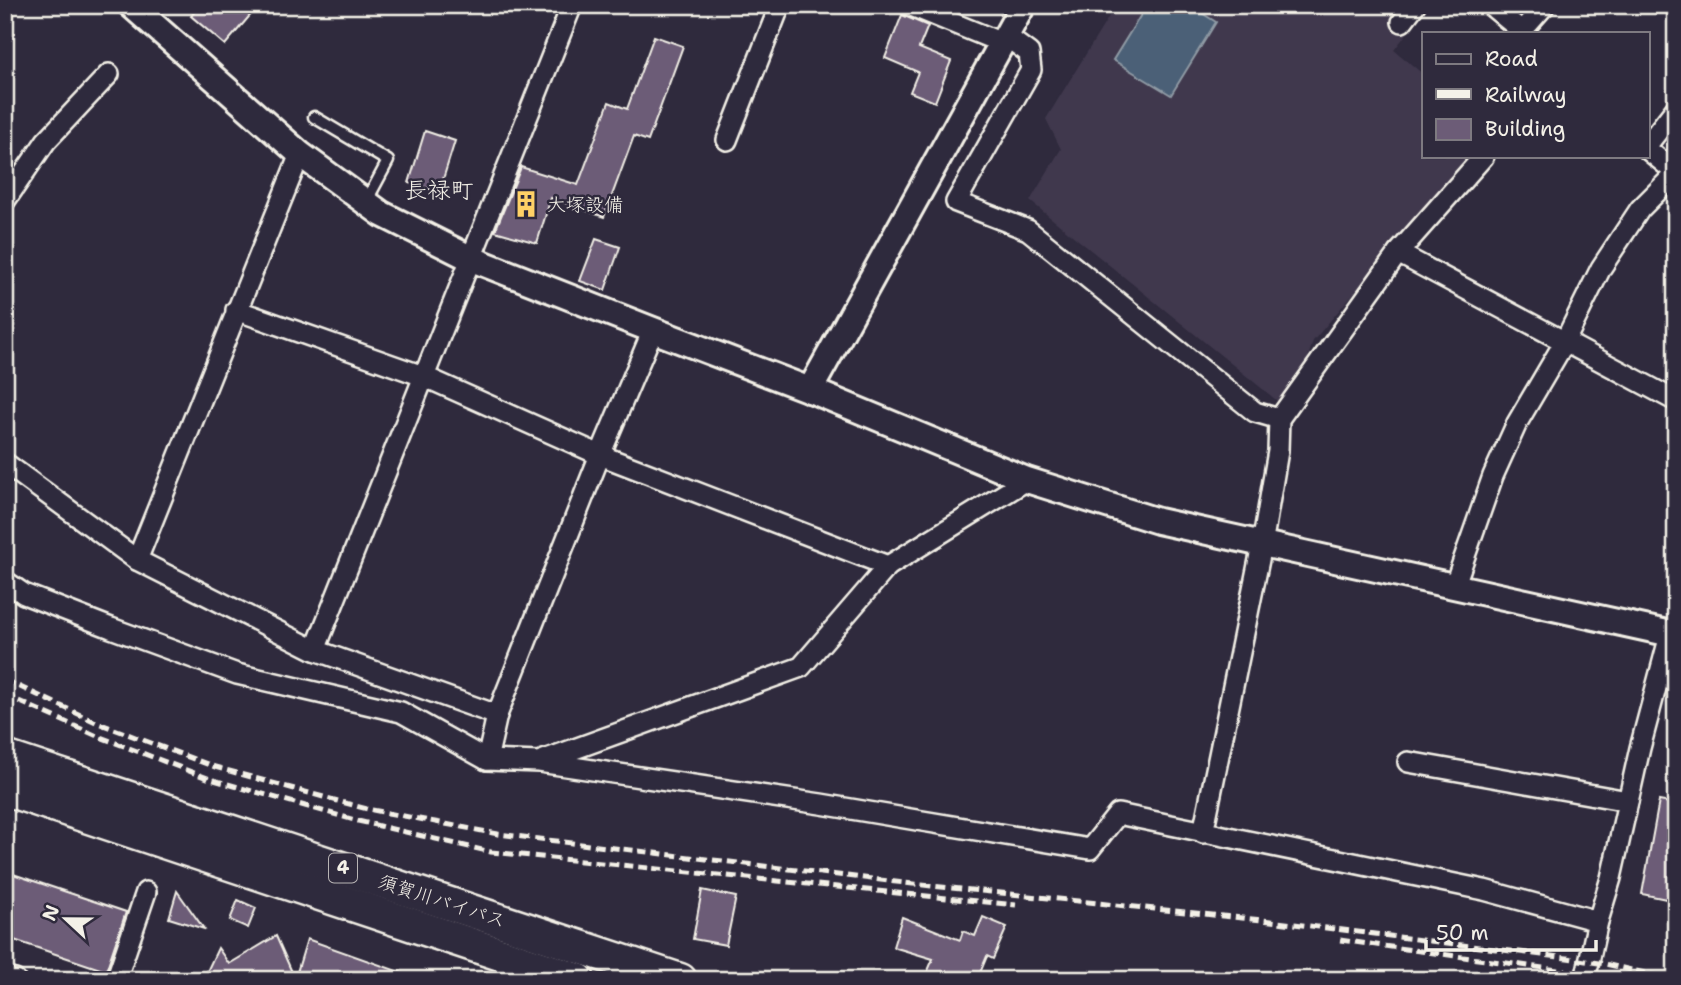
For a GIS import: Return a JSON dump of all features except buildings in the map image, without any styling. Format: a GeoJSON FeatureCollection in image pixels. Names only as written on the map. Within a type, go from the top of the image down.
{"type":"FeatureCollection","features":[{"type":"Feature","properties":{"kind":"highway","name":"須賀川バイパス"},"geometry":{"type":"LineString","coordinates":[[5,757],[680,980]]}},
{"type":"Feature","properties":{"kind":"highway","name":"須賀川バイパス"},"geometry":{"type":"LineString","coordinates":[[5,789],[579,980]]}},
{"type":"Feature","properties":{"kind":"street"},"geometry":{"type":"LineString","coordinates":[[131,5],[300,154],[382,214],[472,259],[810,390],[1027,480],[1158,522],[1454,587],[1674,629],[1628,800],[1585,980]]}},
{"type":"Feature","properties":{"kind":"street"},"geometry":{"type":"LineString","coordinates":[[315,650],[572,5]]}},
{"type":"Feature","properties":{"kind":"street"},"geometry":{"type":"LineString","coordinates":[[727,139],[780,5]]}},
{"type":"Feature","properties":{"kind":"street"},"geometry":{"type":"LineString","coordinates":[[909,5],[1004,39],[1029,53],[1031,70],[956,202],[1028,230],[1255,412],[1279,419]]}},
{"type":"Feature","properties":{"kind":"street"},"geometry":{"type":"LineString","coordinates":[[810,390],[1023,5]]}},
{"type":"Feature","properties":{"kind":"street"},"geometry":{"type":"LineString","coordinates":[[1402,22],[1415,5]]}},
{"type":"Feature","properties":{"kind":"street"},"geometry":{"type":"LineString","coordinates":[[1490,5],[1523,32],[1545,5]]}},
{"type":"Feature","properties":{"kind":"street"},"geometry":{"type":"LineString","coordinates":[[5,201],[46,141],[109,74]]}},
{"type":"Feature","properties":{"kind":"street"},"geometry":{"type":"LineString","coordinates":[[1650,141],[1676,108]]}},
{"type":"Feature","properties":{"kind":"street"},"geometry":{"type":"LineString","coordinates":[[1454,587],[1493,476],[1517,424],[1564,343],[1601,268],[1640,209],[1676,173],[1650,152]]}},
{"type":"Feature","properties":{"kind":"street"},"geometry":{"type":"LineString","coordinates":[[137,560],[300,154]]}},
{"type":"Feature","properties":{"kind":"street"},"geometry":{"type":"LineString","coordinates":[[1203,833],[1262,545],[1278,451],[1279,419],[1398,253],[1483,158]]}},
{"type":"Feature","properties":{"kind":"street"},"geometry":{"type":"LineString","coordinates":[[1398,253],[1676,401]]}},
{"type":"Feature","properties":{"kind":"street"},"geometry":{"type":"LineString","coordinates":[[236,310],[423,376],[600,455],[888,566]]}},
{"type":"Feature","properties":{"kind":"street"},"geometry":{"type":"LineString","coordinates":[[487,760],[497,716],[600,455],[653,330]]}},
{"type":"Feature","properties":{"kind":"street"},"geometry":{"type":"LineString","coordinates":[[5,463],[137,560],[315,650],[497,716]]}},
{"type":"Feature","properties":{"kind":"street"},"geometry":{"type":"LineString","coordinates":[[540,762],[801,667],[888,566],[1027,480]]}},
{"type":"Feature","properties":{"kind":"street"},"geometry":{"type":"LineString","coordinates":[[5,581],[24,594],[237,674],[401,712],[487,760],[540,762],[821,804],[1090,849],[1118,814],[1484,890],[1598,921]]}},
{"type":"Feature","properties":{"kind":"street"},"geometry":{"type":"LineString","coordinates":[[1408,762],[1628,800]]}},
{"type":"Feature","properties":{"kind":"street"},"geometry":{"type":"LineString","coordinates":[[116,980],[146,892]]}},
{"type":"Feature","properties":{"kind":"street"},"geometry":{"type":"LineString","coordinates":[[5,977],[15,980]]}},
{"type":"Feature","properties":{"kind":"lane"},"geometry":{"type":"LineString","coordinates":[[314,117],[388,161],[366,202]]}},
{"type":"Feature","properties":{"kind":"shaded area"},"geometry":{"type":"Polygon","coordinates":[[[1116,5],[1400,5],[1391,18],[1408,32],[1394,50],[1422,73],[1422,158],[1468,158],[1313,341],[1291,412],[1030,201],[1061,149],[1046,119],[1116,5]]]}},
{"type":"Feature","properties":{"kind":"water"},"geometry":{"type":"Polygon","coordinates":[[[1147,5],[1189,5],[1216,22],[1171,95],[1113,60],[1147,5]]]}},
{"type":"Feature","properties":{"kind":"railway"},"geometry":{"type":"LineString","coordinates":[[5,680],[98,723],[215,767],[367,809],[498,834],[913,884],[1262,920],[1567,958],[1676,980]]}},
{"type":"Feature","properties":{"kind":"railway"},"geometry":{"type":"LineString","coordinates":[[5,695],[95,735],[210,779],[358,821],[491,852],[1016,905]]}},
{"type":"Feature","properties":{"kind":"railway"},"geometry":{"type":"LineString","coordinates":[[1340,940],[1612,980]]}},
{"type":"Feature","properties":{"kind":"place","name":"大塚設備"},"geometry":{"type":"Point","coordinates":[526,204]}},
{"type":"Feature","properties":{"kind":"district","name":"長禄町"},"geometry":{"type":"Point","coordinates":[439,190]}}]}
